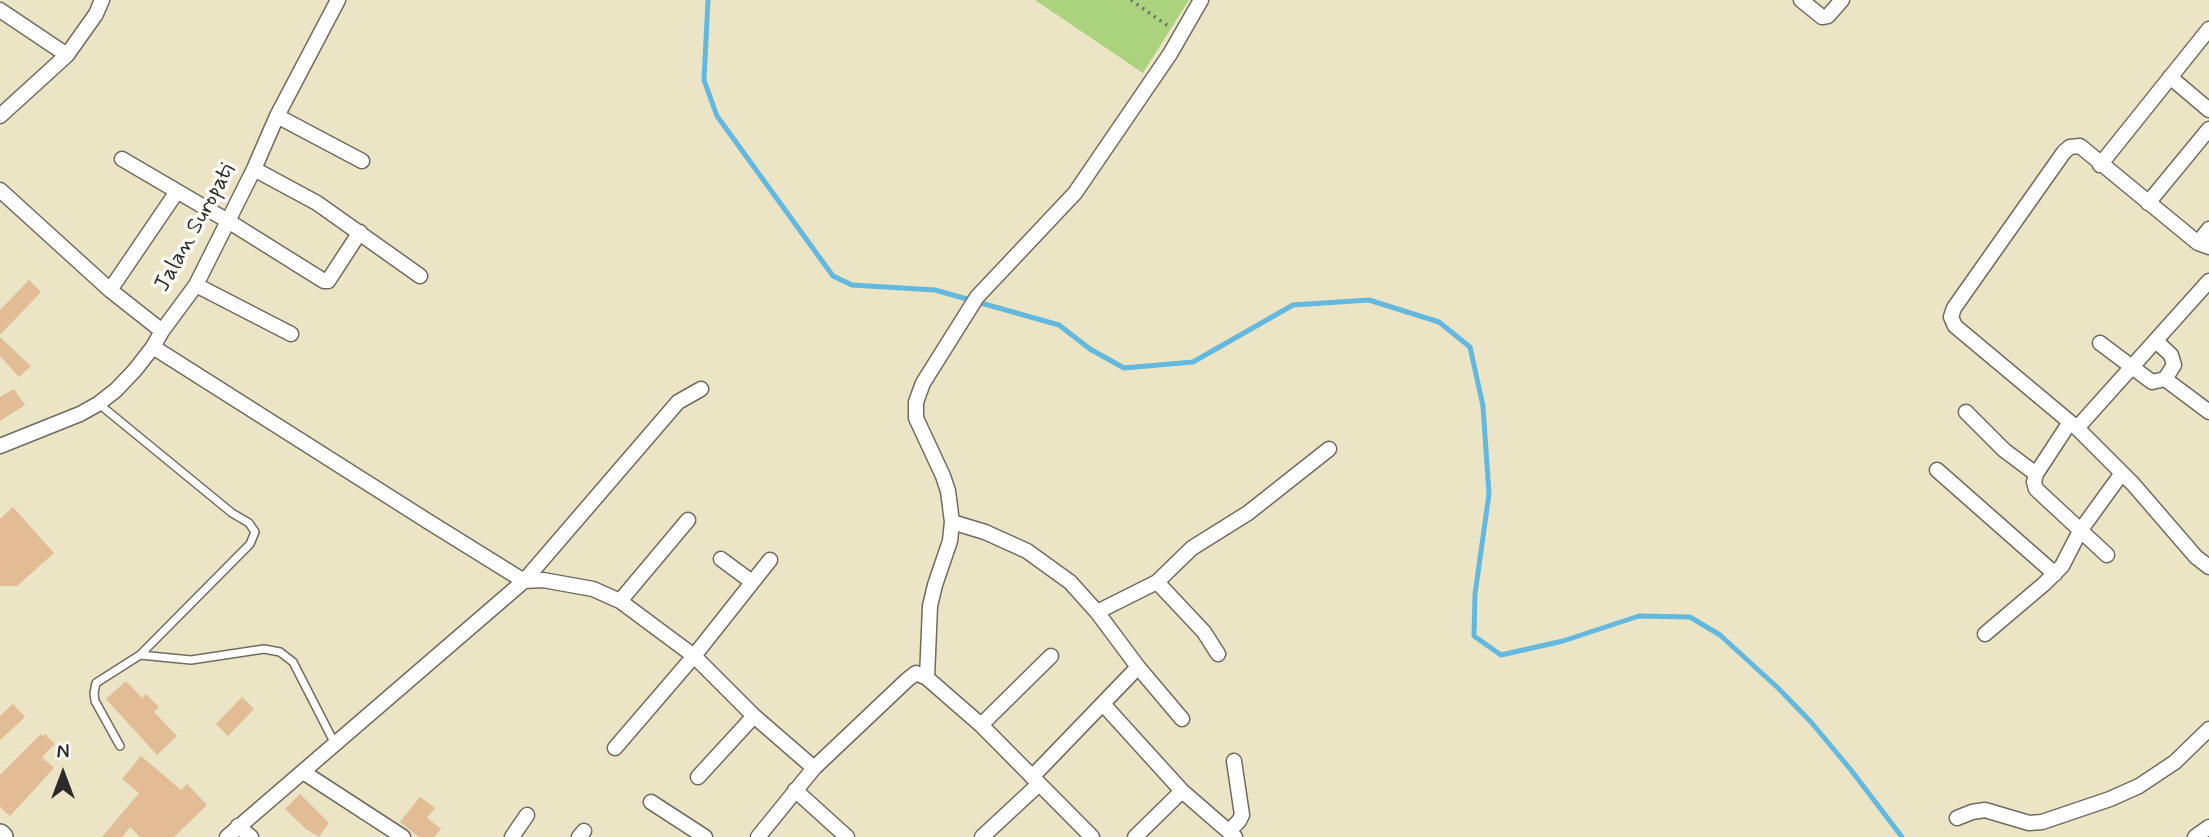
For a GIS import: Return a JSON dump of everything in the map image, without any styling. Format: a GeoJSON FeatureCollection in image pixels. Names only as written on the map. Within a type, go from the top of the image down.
{"type":"FeatureCollection","features":[{"type":"Feature","properties":{"kind":"street"},"geometry":{"type":"LineString","coordinates":[[0,116],[67,55],[96,14],[102,0]]}},
{"type":"Feature","properties":{"kind":"street","name":"Jalan Suropati"},"geometry":{"type":"LineString","coordinates":[[0,446],[80,414],[98,404],[116,390],[153,347],[196,285],[254,169],[277,116],[338,0]]}},
{"type":"Feature","properties":{"kind":"street"},"geometry":{"type":"LineString","coordinates":[[758,837],[814,768],[917,677],[934,584],[950,541],[952,522],[943,476],[918,425],[915,411],[923,383],[976,297],[1075,192],[1181,36],[1201,0]]}},
{"type":"Feature","properties":{"kind":"street"},"geometry":{"type":"LineString","coordinates":[[1808,2],[1825,17],[1842,0]]}},
{"type":"Feature","properties":{"kind":"street"},"geometry":{"type":"LineString","coordinates":[[0,10],[67,55]]}},
{"type":"Feature","properties":{"kind":"street"},"geometry":{"type":"LineString","coordinates":[[2100,164],[2209,29]]}},
{"type":"Feature","properties":{"kind":"street"},"geometry":{"type":"LineString","coordinates":[[2170,77],[2209,110]]}},
{"type":"Feature","properties":{"kind":"street"},"geometry":{"type":"LineString","coordinates":[[277,116],[362,161]]}},
{"type":"Feature","properties":{"kind":"street"},"geometry":{"type":"LineString","coordinates":[[2148,203],[2209,128]]}},
{"type":"Feature","properties":{"kind":"street"},"geometry":{"type":"LineString","coordinates":[[2209,229],[2204,245],[2148,203],[2080,146],[2070,147],[1954,308],[1951,317],[1955,326],[2074,425],[2122,472],[2196,557],[2209,567]]}},
{"type":"Feature","properties":{"kind":"street"},"geometry":{"type":"LineString","coordinates":[[122,159],[324,281],[328,281],[360,232]]}},
{"type":"Feature","properties":{"kind":"street"},"geometry":{"type":"LineString","coordinates":[[254,169],[317,204],[420,276]]}},
{"type":"Feature","properties":{"kind":"street"},"geometry":{"type":"LineString","coordinates":[[0,190],[110,290],[162,331]]}},
{"type":"Feature","properties":{"kind":"street"},"geometry":{"type":"LineString","coordinates":[[110,290],[176,192]]}},
{"type":"Feature","properties":{"kind":"street"},"geometry":{"type":"LineString","coordinates":[[2107,555],[2036,489],[2036,474],[2074,425],[2132,368],[2209,281]]}},
{"type":"Feature","properties":{"kind":"street"},"geometry":{"type":"LineString","coordinates":[[196,285],[292,334]]}},
{"type":"Feature","properties":{"kind":"street"},"geometry":{"type":"LineString","coordinates":[[2100,344],[2152,383],[2165,379],[2174,365],[2174,360],[2157,341]]}},
{"type":"Feature","properties":{"kind":"street"},"geometry":{"type":"LineString","coordinates":[[153,347],[429,523],[524,580],[543,580],[593,589],[620,601],[694,656],[754,716],[814,768]]}},
{"type":"Feature","properties":{"kind":"street"},"geometry":{"type":"LineString","coordinates":[[2165,379],[2209,412]]}},
{"type":"Feature","properties":{"kind":"street"},"geometry":{"type":"LineString","coordinates":[[227,837],[524,580],[678,402],[701,389]]}},
{"type":"Feature","properties":{"kind":"street"},"geometry":{"type":"LineString","coordinates":[[1966,412],[2004,450],[2036,474]]}},
{"type":"Feature","properties":{"kind":"street"},"geometry":{"type":"LineString","coordinates":[[1097,612],[1157,582],[1192,548],[1248,513],[1329,449]]}},
{"type":"Feature","properties":{"kind":"street"},"geometry":{"type":"LineString","coordinates":[[1937,470],[2054,574]]}},
{"type":"Feature","properties":{"kind":"street"},"geometry":{"type":"LineString","coordinates":[[1985,634],[2062,566],[2080,531],[2122,472]]}},
{"type":"Feature","properties":{"kind":"street"},"geometry":{"type":"LineString","coordinates":[[620,601],[688,520]]}},
{"type":"Feature","properties":{"kind":"street"},"geometry":{"type":"LineString","coordinates":[[952,522],[985,532],[1027,551],[1070,582],[1181,719]]}},
{"type":"Feature","properties":{"kind":"street"},"geometry":{"type":"LineString","coordinates":[[721,559],[752,582]]}},
{"type":"Feature","properties":{"kind":"street"},"geometry":{"type":"LineString","coordinates":[[615,748],[694,656],[770,560]]}},
{"type":"Feature","properties":{"kind":"street"},"geometry":{"type":"LineString","coordinates":[[1157,582],[1204,632],[1218,654]]}},
{"type":"Feature","properties":{"kind":"street"},"geometry":{"type":"LineString","coordinates":[[981,725],[1051,656]]}},
{"type":"Feature","properties":{"kind":"street"},"geometry":{"type":"LineString","coordinates":[[982,837],[1138,667]]}},
{"type":"Feature","properties":{"kind":"street"},"geometry":{"type":"LineString","coordinates":[[917,677],[981,725],[1092,837]]}},
{"type":"Feature","properties":{"kind":"street"},"geometry":{"type":"LineString","coordinates":[[1103,704],[1182,791],[1232,834],[1242,815],[1234,761]]}},
{"type":"Feature","properties":{"kind":"street"},"geometry":{"type":"LineString","coordinates":[[698,777],[754,716]]}},
{"type":"Feature","properties":{"kind":"street"},"geometry":{"type":"LineString","coordinates":[[1957,818],[1986,810],[2029,823],[2042,822],[2110,799],[2140,786],[2175,762],[2209,729]]}},
{"type":"Feature","properties":{"kind":"street"},"geometry":{"type":"LineString","coordinates":[[303,772],[403,837]]}},
{"type":"Feature","properties":{"kind":"street"},"geometry":{"type":"LineString","coordinates":[[795,790],[847,837]]}},
{"type":"Feature","properties":{"kind":"street"},"geometry":{"type":"LineString","coordinates":[[1135,837],[1182,791]]}},
{"type":"Feature","properties":{"kind":"street"},"geometry":{"type":"LineString","coordinates":[[651,802],[705,837]]}},
{"type":"Feature","properties":{"kind":"street"},"geometry":{"type":"LineString","coordinates":[[512,837],[527,815]]}},
{"type":"Feature","properties":{"kind":"street"},"geometry":{"type":"LineString","coordinates":[[238,826],[251,837]]}},
{"type":"Feature","properties":{"kind":"street"},"geometry":{"type":"LineString","coordinates":[[2195,837],[2209,827]]}},
{"type":"Feature","properties":{"kind":"lane"},"geometry":{"type":"LineString","coordinates":[[98,404],[232,513],[249,523],[255,532],[250,544],[140,655],[96,683],[95,701],[120,746]]}},
{"type":"Feature","properties":{"kind":"lane"},"geometry":{"type":"LineString","coordinates":[[140,655],[191,660],[264,649],[280,652],[293,662],[335,744]]}},
{"type":"Feature","properties":{"kind":"path"},"geometry":{"type":"LineString","coordinates":[[1131,0],[1181,36]]}},
{"type":"Feature","properties":{"kind":"green space"},"geometry":{"type":"Polygon","coordinates":[[[1035,0],[1189,0],[1143,73],[1035,0]]]}},
{"type":"Feature","properties":{"kind":"building"},"geometry":{"type":"Polygon","coordinates":[[[29,280],[41,292],[0,335],[0,310],[29,280]]]}},
{"type":"Feature","properties":{"kind":"building"},"geometry":{"type":"Polygon","coordinates":[[[0,337],[31,366],[19,377],[0,356],[0,337]]]}},
{"type":"Feature","properties":{"kind":"building"},"geometry":{"type":"Polygon","coordinates":[[[14,389],[25,405],[0,421],[0,397],[14,389]]]}},
{"type":"Feature","properties":{"kind":"building"},"geometry":{"type":"Polygon","coordinates":[[[13,507],[54,553],[17,586],[0,586],[0,519],[13,507]]]}},
{"type":"Feature","properties":{"kind":"building"},"geometry":{"type":"Polygon","coordinates":[[[126,681],[142,698],[146,694],[159,707],[154,712],[177,736],[157,755],[106,699],[126,681]]]}},
{"type":"Feature","properties":{"kind":"building"},"geometry":{"type":"Polygon","coordinates":[[[242,697],[254,709],[228,736],[216,724],[242,697]]]}},
{"type":"Feature","properties":{"kind":"building"},"geometry":{"type":"Polygon","coordinates":[[[13,704],[25,717],[0,740],[0,716],[13,704]]]}},
{"type":"Feature","properties":{"kind":"building"},"geometry":{"type":"Polygon","coordinates":[[[41,734],[45,734],[55,744],[42,757],[54,768],[10,816],[0,807],[0,775],[41,734]]]}},
{"type":"Feature","properties":{"kind":"building"},"geometry":{"type":"Polygon","coordinates":[[[141,756],[181,790],[187,784],[207,805],[174,837],[140,837],[130,827],[122,837],[102,837],[139,793],[122,779],[141,756]]]}},
{"type":"Feature","properties":{"kind":"building"},"geometry":{"type":"Polygon","coordinates":[[[300,794],[329,823],[319,837],[285,809],[300,794]]]}},
{"type":"Feature","properties":{"kind":"building"},"geometry":{"type":"Polygon","coordinates":[[[420,797],[435,808],[427,818],[441,829],[434,837],[419,837],[400,822],[420,797]]]}},
{"type":"Feature","properties":{"kind":"waterway"},"geometry":{"type":"LineString","coordinates":[[708,0],[704,80],[717,116],[833,276],[852,285],[935,290],[1059,325],[1090,349],[1124,368],[1193,362],[1293,305],[1369,300],[1439,322],[1470,347],[1483,406],[1489,494],[1475,594],[1474,636],[1501,655],[1563,641],[1639,616],[1690,617],[1720,635],[1811,722],[1902,837]]}}]}
